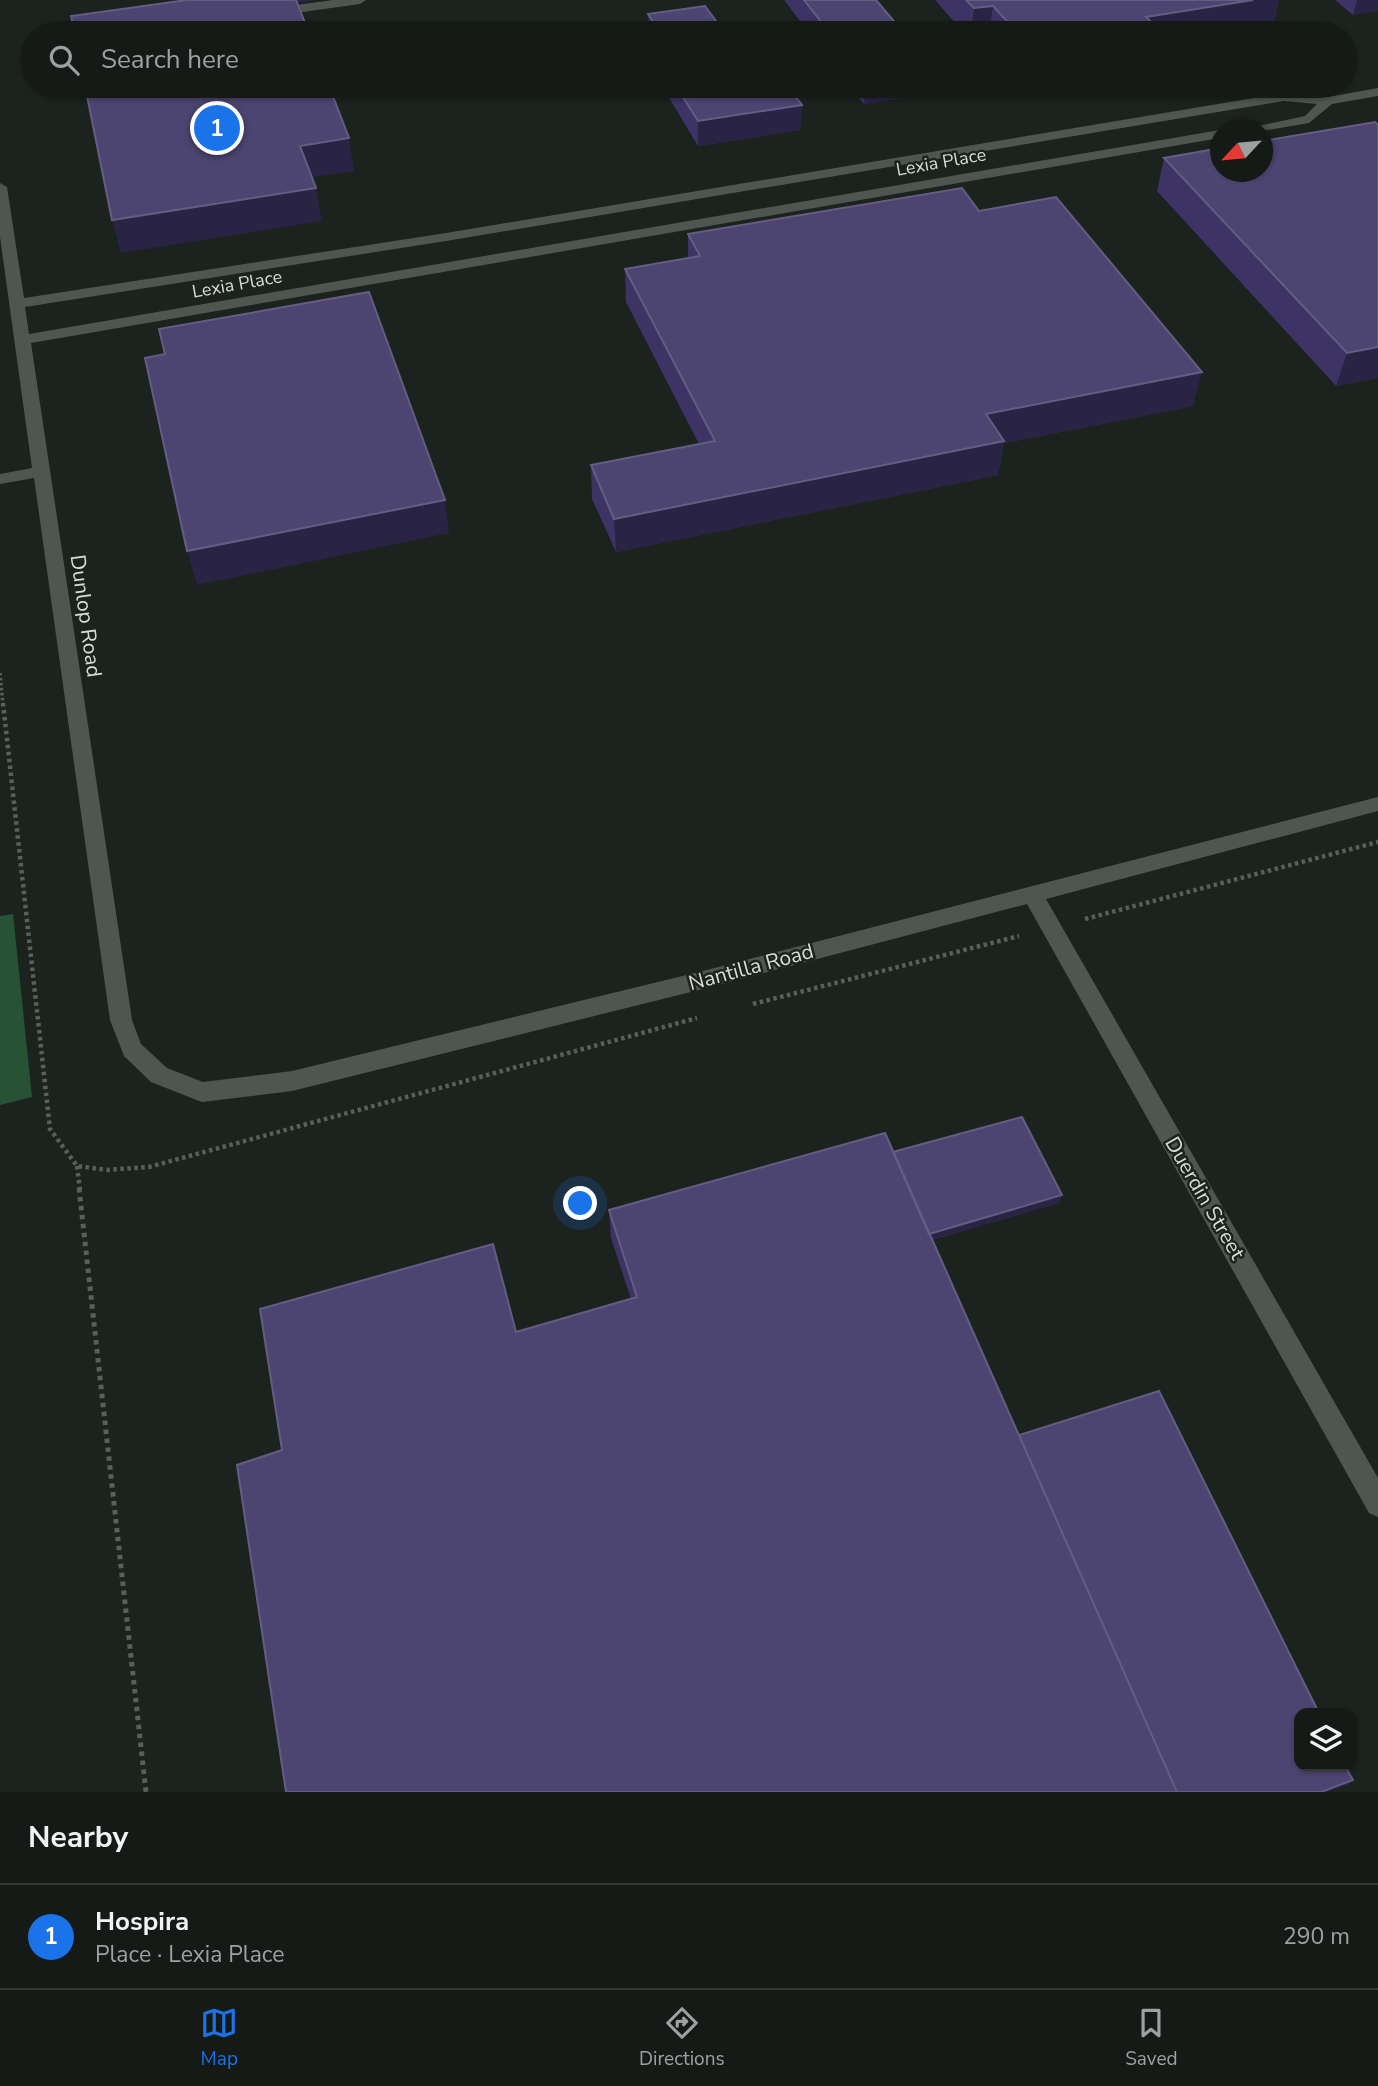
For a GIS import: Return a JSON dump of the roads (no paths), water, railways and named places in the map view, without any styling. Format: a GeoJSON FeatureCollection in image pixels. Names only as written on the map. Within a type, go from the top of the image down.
{"type":"FeatureCollection","features":[{"type":"Feature","properties":{"kind":"street"},"geometry":{"type":"LineString","coordinates":[[265,13],[360,0]]}},
{"type":"Feature","properties":{"kind":"street","name":"Lexia Place"},"geometry":{"type":"LineString","coordinates":[[1357,96],[1378,92]]}},
{"type":"Feature","properties":{"kind":"street","name":"Lexia Place"},"geometry":{"type":"LineString","coordinates":[[16,304],[446,237],[1278,98]]}},
{"type":"Feature","properties":{"kind":"street","name":"Lexia Place"},"geometry":{"type":"LineString","coordinates":[[1295,98],[1328,101],[1345,98]]}},
{"type":"Feature","properties":{"kind":"street","name":"Lexia Place"},"geometry":{"type":"LineString","coordinates":[[1273,125],[1309,119],[1328,101]]}},
{"type":"Feature","properties":{"kind":"street","name":"Lexia Place"},"geometry":{"type":"LineString","coordinates":[[21,340],[1210,136]]}},
{"type":"Feature","properties":{"kind":"street"},"geometry":{"type":"LineString","coordinates":[[1029,139],[1049,163]]}},
{"type":"Feature","properties":{"kind":"street"},"geometry":{"type":"LineString","coordinates":[[821,174],[840,199]]}},
{"type":"Feature","properties":{"kind":"street","name":"Dunlop Road"},"geometry":{"type":"LineString","coordinates":[[0,187],[121,1020],[132,1049]]}},
{"type":"Feature","properties":{"kind":"street"},"geometry":{"type":"LineString","coordinates":[[446,237],[459,266]]}},
{"type":"Feature","properties":{"kind":"street"},"geometry":{"type":"LineString","coordinates":[[0,479],[43,471]]}},
{"type":"Feature","properties":{"kind":"street","name":"Nantilla Road"},"geometry":{"type":"LineString","coordinates":[[132,1049],[159,1075],[202,1092],[292,1081],[703,981],[1031,892],[1378,804]]}},
{"type":"Feature","properties":{"kind":"street","name":"Duerdin Street"},"geometry":{"type":"LineString","coordinates":[[1031,892],[1378,1504]]}},
{"type":"Feature","properties":{"kind":"place","name":"Hospira"},"geometry":{"type":"Point","coordinates":[217,128]}}]}
